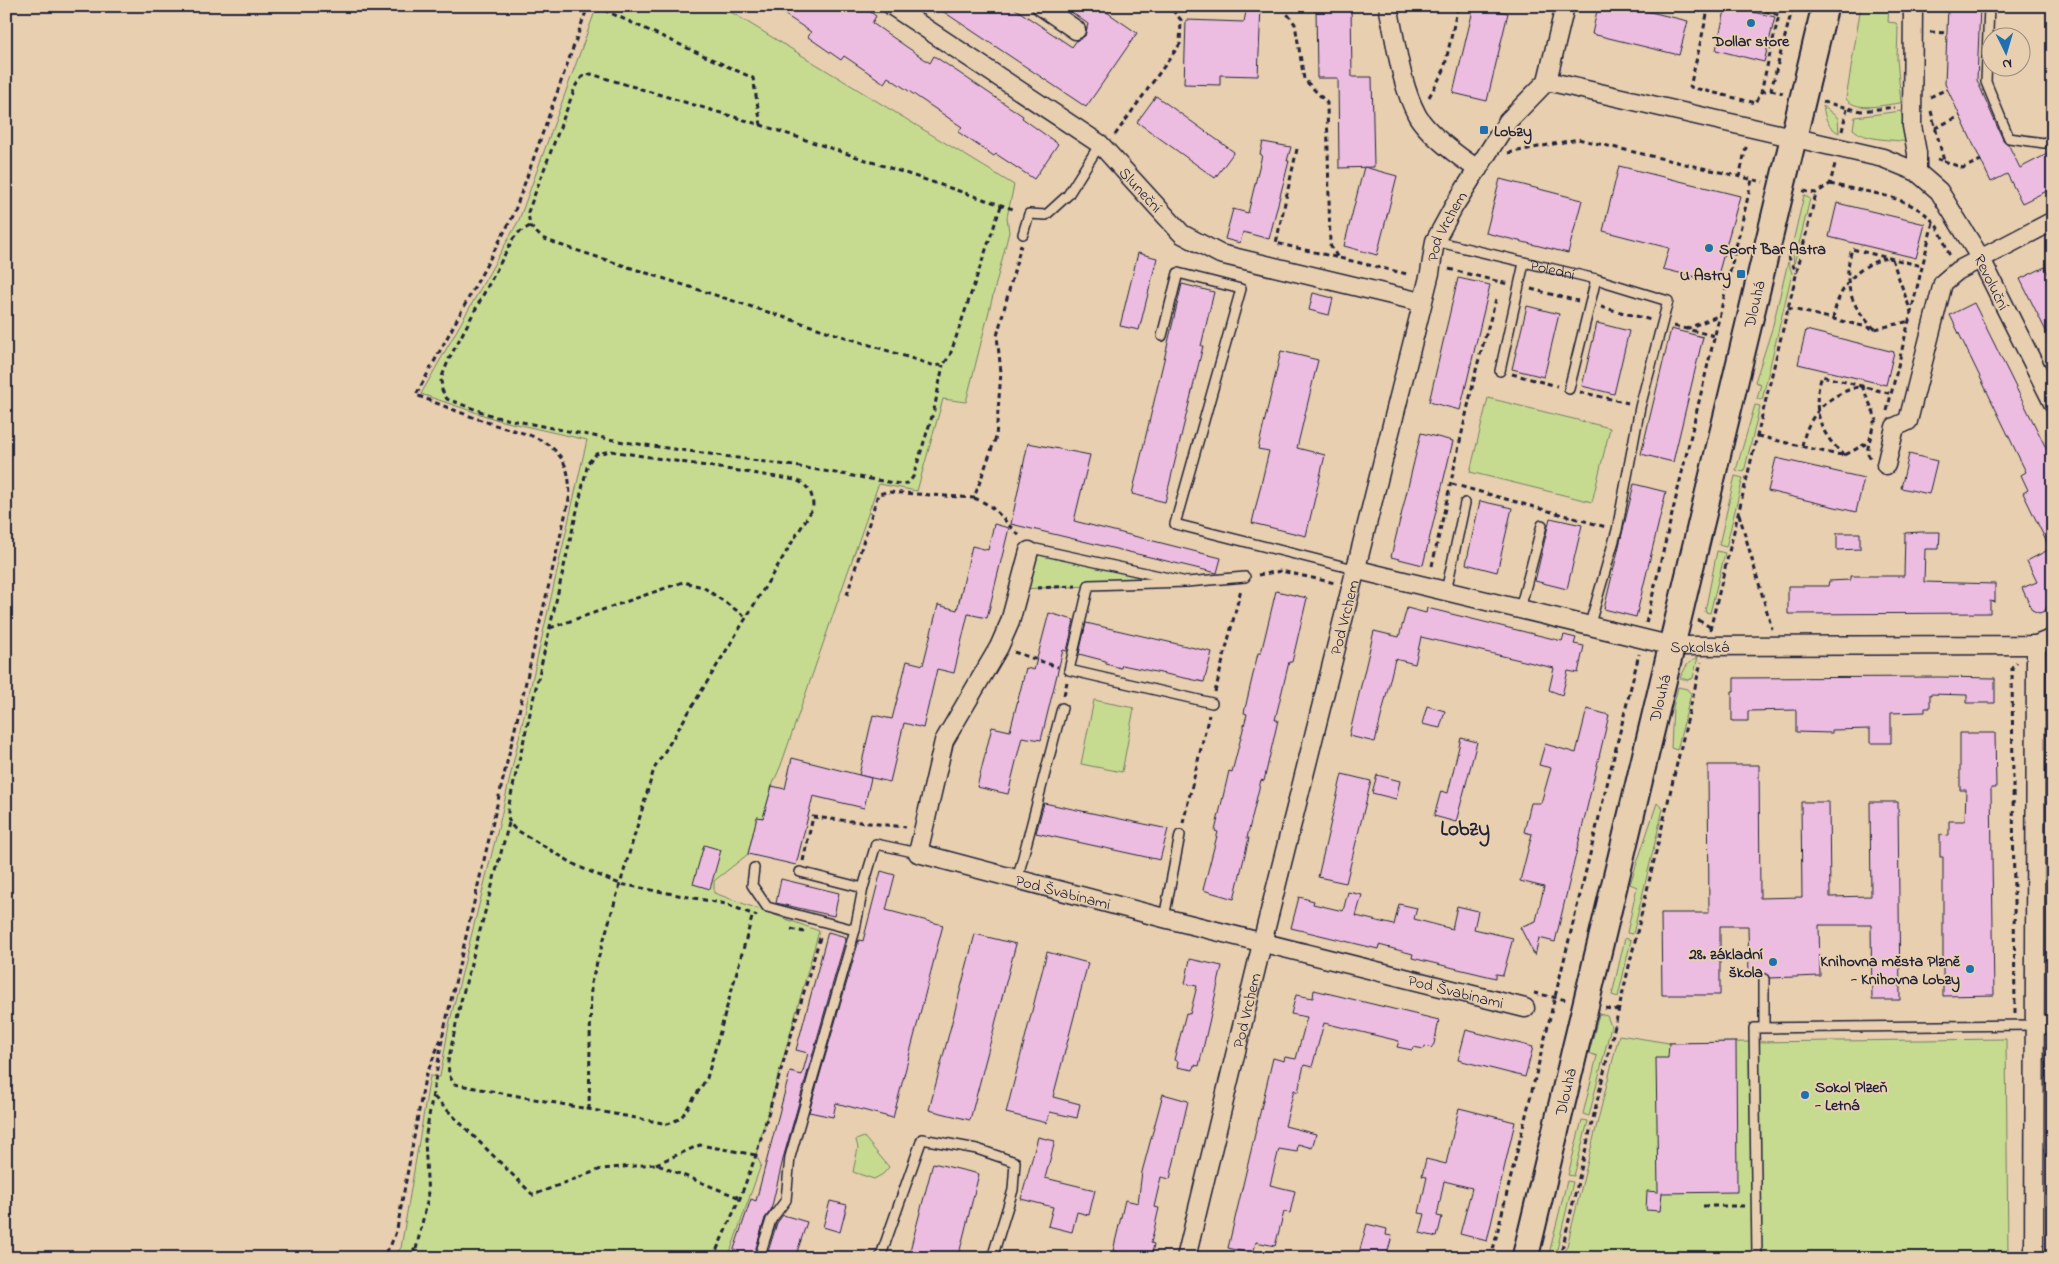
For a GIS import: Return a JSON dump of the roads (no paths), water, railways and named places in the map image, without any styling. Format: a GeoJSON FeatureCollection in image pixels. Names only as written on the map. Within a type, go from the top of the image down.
{"type":"FeatureCollection","features":[{"type":"Feature","properties":{"kind":"street"},"geometry":{"type":"LineString","coordinates":[[1041,6],[1076,30]]}},
{"type":"Feature","properties":{"kind":"street"},"geometry":{"type":"LineString","coordinates":[[1388,6],[1407,91],[1417,117],[1455,154],[1482,163]]}},
{"type":"Feature","properties":{"kind":"street"},"geometry":{"type":"LineString","coordinates":[[1547,81],[1565,6]]}},
{"type":"Feature","properties":{"kind":"street"},"geometry":{"type":"LineString","coordinates":[[1795,138],[1825,6]]}},
{"type":"Feature","properties":{"kind":"street"},"geometry":{"type":"LineString","coordinates":[[1913,6],[1912,106],[1917,172]]}},
{"type":"Feature","properties":{"kind":"street","name":"Sluneční"},"geometry":{"type":"LineString","coordinates":[[900,8],[1102,147],[1182,234],[1199,244],[1220,254],[1422,302]]}},
{"type":"Feature","properties":{"kind":"street","name":"Revoluční"},"geometry":{"type":"LineString","coordinates":[[1547,81],[1883,158],[1917,172],[1939,191],[1981,259],[2053,403]]}},
{"type":"Feature","properties":{"kind":"street","name":"Pod Vrchem"},"geometry":{"type":"LineString","coordinates":[[1186,1258],[1354,569],[1422,302],[1435,241],[1508,121],[1547,81]]}},
{"type":"Feature","properties":{"kind":"street","name":"Dlouhá"},"geometry":{"type":"LineString","coordinates":[[1525,1258],[1795,138]]}},
{"type":"Feature","properties":{"kind":"street"},"geometry":{"type":"LineString","coordinates":[[1886,465],[1895,427],[1908,421],[1943,283],[1957,271],[2050,228]]}},
{"type":"Feature","properties":{"kind":"street"},"geometry":{"type":"LineString","coordinates":[[918,853],[944,741],[999,647],[1010,622],[1030,551]]}},
{"type":"Feature","properties":{"kind":"street","name":"Sokolská"},"geometry":{"type":"LineString","coordinates":[[1354,569],[1672,646],[2036,645],[2053,638]]}},
{"type":"Feature","properties":{"kind":"street"},"geometry":{"type":"LineString","coordinates":[[2034,1258],[2044,1024],[2036,645]]}},
{"type":"Feature","properties":{"kind":"street","name":"Pod Švabinami"},"geometry":{"type":"LineString","coordinates":[[918,853],[1164,918],[1525,1008]]}},
{"type":"Feature","properties":{"kind":"lane"},"geometry":{"type":"LineString","coordinates":[[1990,6],[1986,82],[2009,138],[2044,143],[2053,139]]}},
{"type":"Feature","properties":{"kind":"lane"},"geometry":{"type":"LineString","coordinates":[[1023,234],[1029,214],[1046,215],[1068,195],[1102,147]]}},
{"type":"Feature","properties":{"kind":"lane","name":"Polední"},"geometry":{"type":"LineString","coordinates":[[1435,241],[1596,279],[1668,302],[1640,407],[1616,530],[1589,627]]}},
{"type":"Feature","properties":{"kind":"lane"},"geometry":{"type":"LineString","coordinates":[[1500,371],[1524,263]]}},
{"type":"Feature","properties":{"kind":"lane"},"geometry":{"type":"LineString","coordinates":[[1162,336],[1178,273],[1240,289],[1175,524],[1354,569]]}},
{"type":"Feature","properties":{"kind":"lane"},"geometry":{"type":"LineString","coordinates":[[1569,389],[1596,279]]}},
{"type":"Feature","properties":{"kind":"lane"},"geometry":{"type":"LineString","coordinates":[[1446,591],[1465,503]]}},
{"type":"Feature","properties":{"kind":"lane"},"geometry":{"type":"LineString","coordinates":[[1520,609],[1542,525]]}},
{"type":"Feature","properties":{"kind":"lane"},"geometry":{"type":"LineString","coordinates":[[1030,551],[1036,549],[1187,582]]}},
{"type":"Feature","properties":{"kind":"lane"},"geometry":{"type":"LineString","coordinates":[[1212,703],[1069,670],[1089,585],[1187,582],[1244,577]]}},
{"type":"Feature","properties":{"kind":"lane"},"geometry":{"type":"LineString","coordinates":[[1017,880],[1062,708]]}},
{"type":"Feature","properties":{"kind":"lane"},"geometry":{"type":"LineString","coordinates":[[1164,918],[1180,835]]}},
{"type":"Feature","properties":{"kind":"lane"},"geometry":{"type":"LineString","coordinates":[[759,1258],[771,1220],[786,1200],[790,1157],[855,930],[863,888],[876,844],[918,853]]}},
{"type":"Feature","properties":{"kind":"lane"},"geometry":{"type":"LineString","coordinates":[[754,868],[752,885],[766,907],[855,930]]}},
{"type":"Feature","properties":{"kind":"lane"},"geometry":{"type":"LineString","coordinates":[[800,872],[863,888]]}},
{"type":"Feature","properties":{"kind":"lane"},"geometry":{"type":"LineString","coordinates":[[1764,979],[1764,1027]]}},
{"type":"Feature","properties":{"kind":"lane"},"geometry":{"type":"LineString","coordinates":[[1757,1258],[1754,1028],[2044,1024]]}},
{"type":"Feature","properties":{"kind":"lane"},"geometry":{"type":"LineString","coordinates":[[880,1258],[922,1138],[977,1149],[1015,1162],[1013,1190],[992,1258]]}},
{"type":"Feature","properties":{"kind":"place","name":"Dollar store"},"geometry":{"type":"Point","coordinates":[1751,23]}},
{"type":"Feature","properties":{"kind":"place","name":"Lobzy"},"geometry":{"type":"Point","coordinates":[1484,130]}},
{"type":"Feature","properties":{"kind":"place","name":"Sport Bar Astra"},"geometry":{"type":"Point","coordinates":[1709,248]}},
{"type":"Feature","properties":{"kind":"place","name":"U Astry"},"geometry":{"type":"Point","coordinates":[1741,274]}},
{"type":"Feature","properties":{"kind":"place","name":"28. základní škola"},"geometry":{"type":"Point","coordinates":[1773,962]}},
{"type":"Feature","properties":{"kind":"place","name":"Knihovna města Plzně - Knihovna Lobzy"},"geometry":{"type":"Point","coordinates":[1970,969]}},
{"type":"Feature","properties":{"kind":"place","name":"Sokol Plzeň - Letná"},"geometry":{"type":"Point","coordinates":[1805,1095]}},
{"type":"Feature","properties":{"kind":"district","name":"Lobzy"},"geometry":{"type":"Point","coordinates":[1465,828]}}]}
